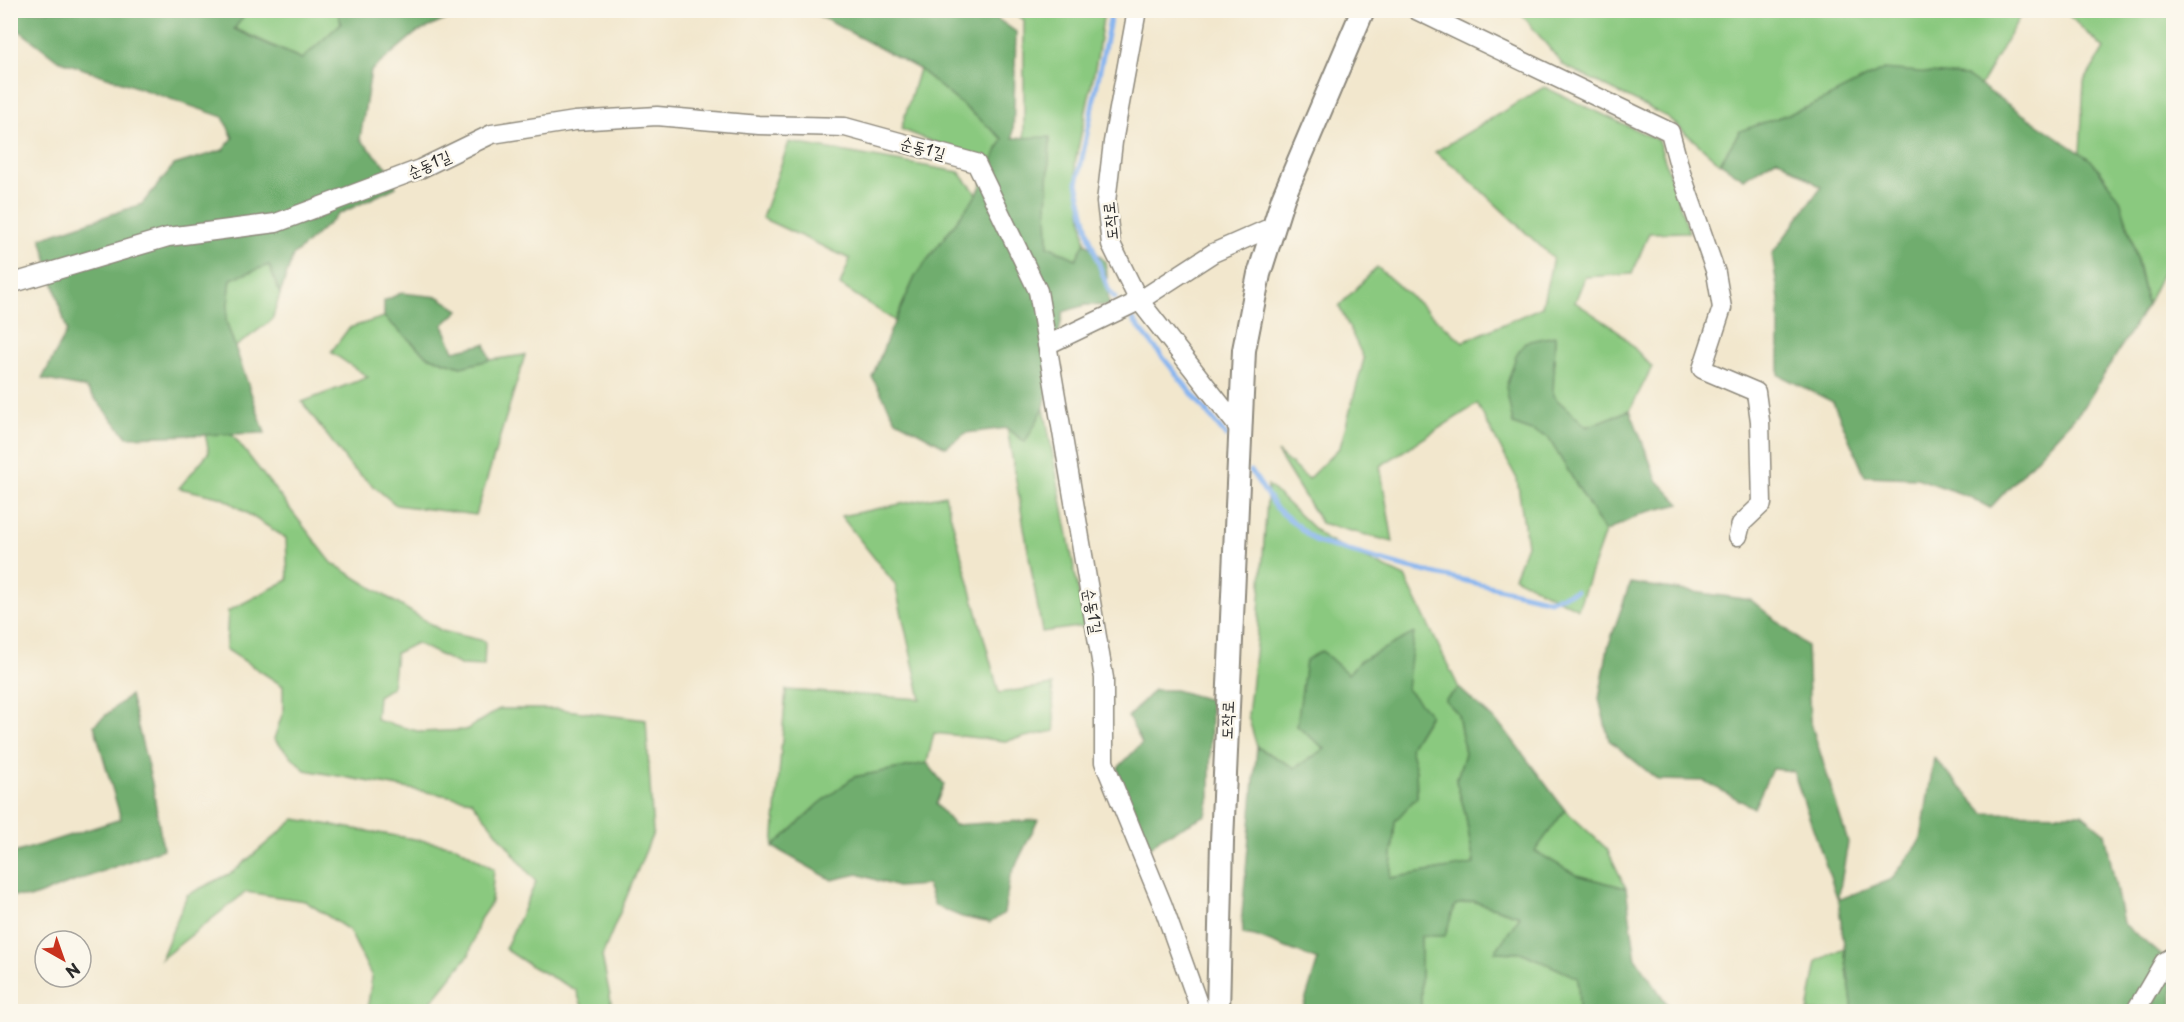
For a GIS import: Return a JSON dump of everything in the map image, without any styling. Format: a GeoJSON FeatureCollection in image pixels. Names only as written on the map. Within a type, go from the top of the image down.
{"type":"FeatureCollection","features":[{"type":"Feature","properties":{"kind":"street","name":"도작로"},"geometry":{"type":"LineString","coordinates":[[1137,10],[1113,142],[1106,202],[1111,244],[1139,301],[1239,428]]}},
{"type":"Feature","properties":{"kind":"street","name":"도작로"},"geometry":{"type":"LineString","coordinates":[[1218,1011],[1222,841],[1244,350],[1259,273],[1283,198],[1363,10]]}},
{"type":"Feature","properties":{"kind":"street"},"geometry":{"type":"LineString","coordinates":[[1416,10],[1670,132],[1681,173],[1716,273],[1722,308],[1702,369],[1756,392],[1760,421],[1762,504],[1741,524],[1738,536]]}},
{"type":"Feature","properties":{"kind":"street","name":"순동1길"},"geometry":{"type":"LineString","coordinates":[[10,284],[168,237],[276,223],[420,169],[492,134],[575,121],[657,116],[758,124],[845,127],[976,163],[1038,291],[1104,678],[1104,762],[1163,906],[1201,1011]]}},
{"type":"Feature","properties":{"kind":"street"},"geometry":{"type":"LineString","coordinates":[[1047,345],[1139,301],[1213,253],[1274,226]]}},
{"type":"Feature","properties":{"kind":"street"},"geometry":{"type":"LineString","coordinates":[[2134,1011],[2164,962],[2174,956]]}},
{"type":"Feature","properties":{"kind":"green space"},"geometry":{"type":"Polygon","coordinates":[[[248,10],[337,11],[342,23],[302,59],[234,28],[248,10]]]}},
{"type":"Feature","properties":{"kind":"green space"},"geometry":{"type":"Polygon","coordinates":[[[10,11],[248,11],[234,29],[302,59],[341,23],[337,11],[465,11],[416,33],[371,71],[360,139],[389,169],[396,187],[339,214],[293,256],[280,294],[269,265],[231,279],[226,321],[265,433],[127,437],[86,388],[42,379],[67,331],[41,238],[142,204],[174,165],[223,150],[233,138],[223,117],[58,60],[11,24],[10,11]]]}},
{"type":"Feature","properties":{"kind":"green space"},"geometry":{"type":"Polygon","coordinates":[[[810,11],[986,11],[1016,32],[1013,138],[1050,137],[1048,246],[1076,259],[1085,242],[1106,262],[1109,306],[1085,305],[1063,312],[1044,408],[1025,442],[1007,428],[966,433],[946,447],[896,420],[872,377],[916,275],[977,194],[1003,139],[919,69],[810,11]]]}},
{"type":"Feature","properties":{"kind":"green space"},"geometry":{"type":"Polygon","coordinates":[[[1011,11],[1104,11],[1097,58],[1075,163],[1085,242],[1076,259],[1048,246],[1050,138],[1024,138],[1024,20],[1011,11]]]}},
{"type":"Feature","properties":{"kind":"green space"},"geometry":{"type":"Polygon","coordinates":[[[1519,11],[2023,11],[1980,86],[1966,76],[1811,106],[1740,131],[1720,163],[1667,117],[1563,65],[1519,11]]]}},
{"type":"Feature","properties":{"kind":"green space"},"geometry":{"type":"Polygon","coordinates":[[[2064,11],[2173,11],[2173,250],[2147,305],[2133,242],[2119,201],[2109,182],[2096,166],[2080,153],[2084,82],[2104,49],[2064,11]]]}},
{"type":"Feature","properties":{"kind":"green space"},"geometry":{"type":"Polygon","coordinates":[[[919,69],[1003,139],[990,165],[901,129],[919,69]]]}},
{"type":"Feature","properties":{"kind":"green space"},"geometry":{"type":"Polygon","coordinates":[[[1884,69],[1966,76],[2091,160],[2120,199],[2133,244],[2147,305],[2084,407],[1990,508],[1970,497],[1917,478],[1865,476],[1833,402],[1779,375],[1779,299],[1772,254],[1821,187],[1777,158],[1744,179],[1720,163],[1740,131],[1811,106],[1884,69]]]}},
{"type":"Feature","properties":{"kind":"green space"},"geometry":{"type":"Polygon","coordinates":[[[1544,87],[1658,140],[1689,232],[1649,233],[1632,274],[1585,277],[1575,302],[1617,330],[1652,367],[1630,410],[1587,427],[1553,396],[1555,336],[1513,424],[1548,437],[1605,532],[1578,609],[1514,577],[1527,545],[1517,479],[1477,404],[1380,466],[1393,542],[1321,523],[1277,452],[1308,479],[1340,447],[1364,359],[1339,306],[1377,267],[1463,342],[1542,307],[1553,258],[1458,169],[1435,152],[1544,87]]]}},
{"type":"Feature","properties":{"kind":"green space"},"geometry":{"type":"Polygon","coordinates":[[[789,142],[959,172],[977,194],[916,275],[895,321],[840,285],[850,259],[762,218],[789,142]]]}},
{"type":"Feature","properties":{"kind":"green space"},"geometry":{"type":"Polygon","coordinates":[[[269,265],[280,294],[272,320],[235,347],[226,321],[231,279],[269,265]]]}},
{"type":"Feature","properties":{"kind":"green space"},"geometry":{"type":"Polygon","coordinates":[[[401,293],[439,297],[459,310],[443,325],[454,351],[485,344],[490,360],[461,367],[427,356],[384,317],[384,301],[401,293]]]}},
{"type":"Feature","properties":{"kind":"green space"},"geometry":{"type":"Polygon","coordinates":[[[384,317],[427,356],[460,367],[525,355],[476,515],[396,505],[351,467],[302,402],[368,377],[331,352],[349,328],[384,317]]]}},
{"type":"Feature","properties":{"kind":"green space"},"geometry":{"type":"Polygon","coordinates":[[[1555,336],[1553,396],[1587,427],[1630,410],[1657,480],[1680,504],[1643,513],[1605,532],[1548,437],[1513,424],[1506,387],[1516,356],[1525,342],[1555,336]]]}},
{"type":"Feature","properties":{"kind":"green space"},"geometry":{"type":"Polygon","coordinates":[[[1044,408],[1085,626],[1042,632],[1007,428],[1025,442],[1044,408]]]}},
{"type":"Feature","properties":{"kind":"green space"},"geometry":{"type":"Polygon","coordinates":[[[231,433],[332,563],[442,631],[485,641],[484,666],[460,665],[416,643],[396,653],[392,687],[378,696],[376,720],[421,732],[466,730],[499,709],[558,709],[646,720],[653,833],[602,956],[613,1011],[584,1011],[576,990],[505,949],[536,882],[471,800],[305,770],[274,739],[283,712],[283,686],[226,649],[228,611],[288,580],[286,538],[223,498],[179,488],[209,452],[205,434],[231,433]]]}},
{"type":"Feature","properties":{"kind":"green space"},"geometry":{"type":"Polygon","coordinates":[[[1268,485],[1325,539],[1405,577],[1459,688],[1445,700],[1458,714],[1465,754],[1456,781],[1465,812],[1474,864],[1390,878],[1395,821],[1417,796],[1416,771],[1410,747],[1430,715],[1360,661],[1348,675],[1322,651],[1299,712],[1297,726],[1325,749],[1295,768],[1257,747],[1248,716],[1258,627],[1268,485]]]}},
{"type":"Feature","properties":{"kind":"green space"},"geometry":{"type":"Polygon","coordinates":[[[945,495],[999,693],[1052,685],[1055,731],[1005,741],[934,733],[927,763],[854,777],[819,804],[773,847],[786,690],[921,699],[895,584],[841,516],[945,495]]]}},
{"type":"Feature","properties":{"kind":"green space"},"geometry":{"type":"Polygon","coordinates":[[[1630,583],[1751,600],[1807,646],[1810,720],[1848,842],[1838,900],[1793,771],[1772,769],[1754,808],[1704,781],[1658,780],[1609,740],[1599,699],[1608,647],[1630,583]]]}},
{"type":"Feature","properties":{"kind":"green space"},"geometry":{"type":"Polygon","coordinates":[[[1414,633],[1407,689],[1430,714],[1410,747],[1416,771],[1417,797],[1395,821],[1390,878],[1474,864],[1465,812],[1456,781],[1465,754],[1458,714],[1445,700],[1459,688],[1505,730],[1565,810],[1535,851],[1576,875],[1626,888],[1636,959],[1672,1011],[1579,1011],[1578,978],[1523,953],[1495,952],[1520,916],[1473,901],[1455,905],[1445,936],[1421,936],[1421,1011],[1302,1011],[1318,960],[1255,936],[1243,934],[1242,914],[1257,747],[1295,768],[1325,749],[1297,726],[1306,660],[1322,651],[1348,674],[1360,661],[1414,633]]]}},
{"type":"Feature","properties":{"kind":"green space"},"geometry":{"type":"Polygon","coordinates":[[[1154,690],[1175,690],[1211,700],[1210,797],[1206,815],[1160,838],[1150,848],[1123,790],[1118,768],[1142,743],[1128,717],[1154,690]]]}},
{"type":"Feature","properties":{"kind":"green space"},"geometry":{"type":"Polygon","coordinates":[[[130,695],[152,783],[163,849],[30,898],[11,895],[11,854],[121,819],[94,725],[130,695]]]}},
{"type":"Feature","properties":{"kind":"green space"},"geometry":{"type":"Polygon","coordinates":[[[1934,758],[1984,813],[2082,814],[2105,833],[2123,923],[2173,966],[2173,1011],[1853,1011],[1838,900],[1892,879],[1921,839],[1934,758]]]}},
{"type":"Feature","properties":{"kind":"green space"},"geometry":{"type":"Polygon","coordinates":[[[927,763],[944,784],[936,804],[954,825],[1038,820],[1010,877],[1004,913],[990,923],[962,917],[935,906],[927,885],[897,887],[858,874],[832,880],[773,847],[819,804],[854,777],[927,763]]]}},
{"type":"Feature","properties":{"kind":"green space"},"geometry":{"type":"Polygon","coordinates":[[[1565,810],[1607,849],[1626,888],[1576,875],[1534,851],[1565,810]]]}},
{"type":"Feature","properties":{"kind":"green space"},"geometry":{"type":"Polygon","coordinates":[[[295,819],[456,846],[494,869],[491,903],[480,919],[469,955],[424,1011],[367,1011],[372,977],[349,930],[305,901],[246,892],[161,959],[187,895],[233,872],[295,819]]]}},
{"type":"Feature","properties":{"kind":"green space"},"geometry":{"type":"Polygon","coordinates":[[[1472,901],[1520,916],[1496,952],[1523,953],[1578,978],[1579,1011],[1421,1012],[1421,936],[1455,905],[1472,901]]]}},
{"type":"Feature","properties":{"kind":"green space"},"geometry":{"type":"Polygon","coordinates":[[[1844,948],[1853,1011],[1808,1012],[1817,961],[1844,948]]]}},
{"type":"Feature","properties":{"kind":"waterway"},"geometry":{"type":"LineString","coordinates":[[1112,10],[1077,183],[1090,239],[1108,289],[1115,298]]}},
{"type":"Feature","properties":{"kind":"waterway"},"geometry":{"type":"LineString","coordinates":[[1133,320],[1226,436]]}},
{"type":"Feature","properties":{"kind":"waterway"},"geometry":{"type":"LineString","coordinates":[[1251,471],[1276,508],[1317,542],[1401,566],[1550,600],[1576,591]]}}]}
